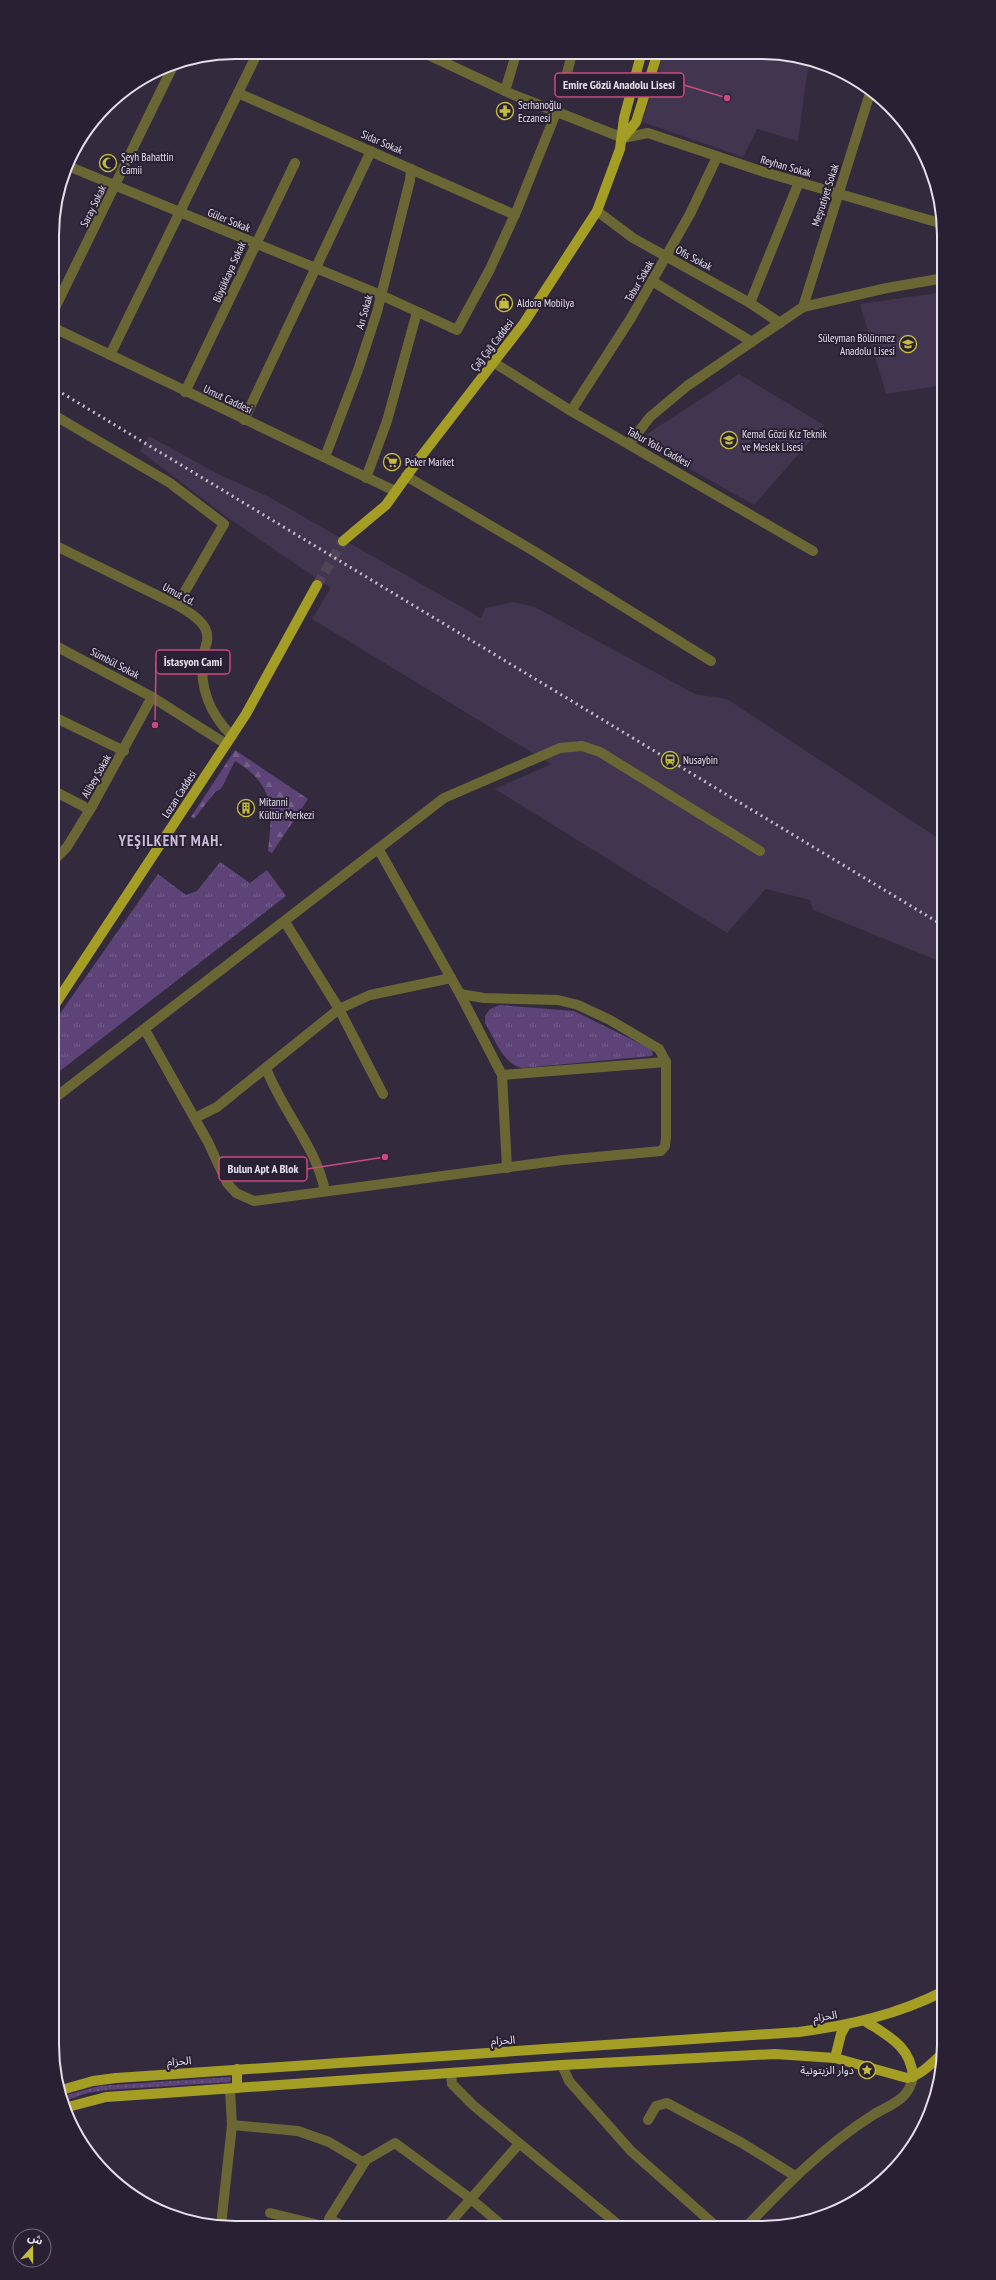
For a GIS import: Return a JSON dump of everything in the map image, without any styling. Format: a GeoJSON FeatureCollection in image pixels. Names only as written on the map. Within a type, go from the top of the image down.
{"type":"FeatureCollection","features":[{"type":"Feature","properties":{"kind":"main road"},"geometry":{"type":"LineString","coordinates":[[623,138],[624,118],[640,59]]}},
{"type":"Feature","properties":{"kind":"main road"},"geometry":{"type":"LineString","coordinates":[[623,138],[636,122],[656,59]]}},
{"type":"Feature","properties":{"kind":"main road","name":"Çağ Çağ Caddesi"},"geometry":{"type":"LineString","coordinates":[[343,541],[386,504],[524,323],[597,211],[623,138]]}},
{"type":"Feature","properties":{"kind":"main road","name":"Lozan Caddesi"},"geometry":{"type":"LineString","coordinates":[[59,998],[246,714],[317,585]]}},
{"type":"Feature","properties":{"kind":"main road","name":"الحزام"},"geometry":{"type":"LineString","coordinates":[[64,2089],[93,2081],[116,2078],[236,2069],[701,2040],[798,2032],[865,2021],[905,2009],[937,1994]]}},
{"type":"Feature","properties":{"kind":"main road"},"geometry":{"type":"LineString","coordinates":[[865,2021],[887,2034],[901,2045],[910,2062],[913,2077]]}},
{"type":"Feature","properties":{"kind":"main road"},"geometry":{"type":"LineString","coordinates":[[835,2058],[841,2034],[846,2025]]}},
{"type":"Feature","properties":{"kind":"main road"},"geometry":{"type":"LineString","coordinates":[[70,2107],[106,2097],[562,2065],[775,2054],[835,2058],[902,2077],[913,2077],[937,2058]]}},
{"type":"Feature","properties":{"kind":"main road"},"geometry":{"type":"LineString","coordinates":[[234,2088],[236,2069]]}},
{"type":"Feature","properties":{"kind":"street"},"geometry":{"type":"LineString","coordinates":[[110,355],[255,59]]}},
{"type":"Feature","properties":{"kind":"street"},"geometry":{"type":"LineString","coordinates":[[437,59],[556,113],[623,138]]}},
{"type":"Feature","properties":{"kind":"street"},"geometry":{"type":"LineString","coordinates":[[505,90],[514,59]]}},
{"type":"Feature","properties":{"kind":"street"},"geometry":{"type":"LineString","coordinates":[[566,73],[570,59]]}},
{"type":"Feature","properties":{"kind":"street","name":"Saray Sokak"},"geometry":{"type":"LineString","coordinates":[[59,300],[116,187],[168,72]]}},
{"type":"Feature","properties":{"kind":"street","name":"Sidar Sokak"},"geometry":{"type":"LineString","coordinates":[[238,93],[515,215]]}},
{"type":"Feature","properties":{"kind":"street","name":"Meşrutiyet Sokak"},"geometry":{"type":"LineString","coordinates":[[803,307],[869,96]]}},
{"type":"Feature","properties":{"kind":"street"},"geometry":{"type":"LineString","coordinates":[[515,215],[556,113]]}},
{"type":"Feature","properties":{"kind":"street","name":"Reyhan Sokak"},"geometry":{"type":"LineString","coordinates":[[623,138],[648,133],[717,157],[937,222]]}},
{"type":"Feature","properties":{"kind":"street"},"geometry":{"type":"LineString","coordinates":[[244,420],[371,151]]}},
{"type":"Feature","properties":{"kind":"street","name":"Tabur Sokak"},"geometry":{"type":"LineString","coordinates":[[571,411],[631,318],[666,256],[717,157]]}},
{"type":"Feature","properties":{"kind":"street","name":"Büyükkaya Sokak"},"geometry":{"type":"LineString","coordinates":[[185,392],[295,163]]}},
{"type":"Feature","properties":{"kind":"street","name":"Güler Sokak"},"geometry":{"type":"LineString","coordinates":[[72,168],[381,295],[457,330],[490,269],[515,215]]}},
{"type":"Feature","properties":{"kind":"street","name":"Arı Sokak"},"geometry":{"type":"LineString","coordinates":[[325,457],[358,370],[381,295],[410,180],[411,169]]}},
{"type":"Feature","properties":{"kind":"street"},"geometry":{"type":"LineString","coordinates":[[750,303],[799,182]]}},
{"type":"Feature","properties":{"kind":"street","name":"Ofis Sokak"},"geometry":{"type":"LineString","coordinates":[[597,211],[633,238],[750,303],[780,323]]}},
{"type":"Feature","properties":{"kind":"street"},"geometry":{"type":"LineString","coordinates":[[629,444],[650,417],[688,386],[803,307],[880,289],[937,279]]}},
{"type":"Feature","properties":{"kind":"street"},"geometry":{"type":"LineString","coordinates":[[652,281],[752,342]]}},
{"type":"Feature","properties":{"kind":"street"},"geometry":{"type":"LineString","coordinates":[[366,478],[387,421],[417,312]]}},
{"type":"Feature","properties":{"kind":"street","name":"Umut Caddesi"},"geometry":{"type":"LineString","coordinates":[[59,330],[185,392],[395,491]]}},
{"type":"Feature","properties":{"kind":"street","name":"Tabur Yolu Caddesi"},"geometry":{"type":"LineString","coordinates":[[494,362],[571,411],[813,551]]}},
{"type":"Feature","properties":{"kind":"street"},"geometry":{"type":"LineString","coordinates":[[59,418],[170,483],[224,524],[177,605]]}},
{"type":"Feature","properties":{"kind":"street"},"geometry":{"type":"LineString","coordinates":[[406,476],[532,550],[711,661]]}},
{"type":"Feature","properties":{"kind":"street","name":"Umut Cd."},"geometry":{"type":"LineString","coordinates":[[59,547],[177,605],[193,615],[205,628],[209,640],[203,658],[206,700],[223,727],[229,740]]}},
{"type":"Feature","properties":{"kind":"street","name":"Sümbül Sokak"},"geometry":{"type":"LineString","coordinates":[[59,648],[229,740]]}},
{"type":"Feature","properties":{"kind":"street","name":"Alibey Sokak"},"geometry":{"type":"LineString","coordinates":[[59,855],[67,847],[89,812],[124,751],[152,697]]}},
{"type":"Feature","properties":{"kind":"street"},"geometry":{"type":"LineString","coordinates":[[59,719],[124,751]]}},
{"type":"Feature","properties":{"kind":"street"},"geometry":{"type":"LineString","coordinates":[[59,1095],[379,850],[444,798],[560,748],[582,746],[600,752],[760,851]]}},
{"type":"Feature","properties":{"kind":"street"},"geometry":{"type":"LineString","coordinates":[[59,794],[83,806],[89,812]]}},
{"type":"Feature","properties":{"kind":"street"},"geometry":{"type":"LineString","coordinates":[[379,850],[460,994],[502,1075],[507,1168]]}},
{"type":"Feature","properties":{"kind":"street"},"geometry":{"type":"LineString","coordinates":[[285,922],[338,1009],[383,1094]]}},
{"type":"Feature","properties":{"kind":"street"},"geometry":{"type":"LineString","coordinates":[[195,1118],[217,1107],[338,1009],[370,995],[451,978]]}},
{"type":"Feature","properties":{"kind":"street"},"geometry":{"type":"LineString","coordinates":[[145,1030],[195,1118],[227,1183],[236,1193],[244,1198],[254,1201],[507,1168],[661,1151],[666,1138],[666,1062],[659,1049],[610,1020],[578,1005],[558,1000],[484,998],[460,994]]}},
{"type":"Feature","properties":{"kind":"street"},"geometry":{"type":"LineString","coordinates":[[502,1075],[666,1062]]}},
{"type":"Feature","properties":{"kind":"street"},"geometry":{"type":"LineString","coordinates":[[266,1068],[322,1174],[326,1192]]}},
{"type":"Feature","properties":{"kind":"street"},"geometry":{"type":"LineString","coordinates":[[562,2065],[568,2081],[630,2151],[710,2221]]}},
{"type":"Feature","properties":{"kind":"street"},"geometry":{"type":"LineString","coordinates":[[451,2073],[452,2084],[474,2106],[614,2221]]}},
{"type":"Feature","properties":{"kind":"street"},"geometry":{"type":"LineString","coordinates":[[752,2221],[795,2176],[844,2135],[875,2114],[902,2100],[908,2092],[913,2077]]}},
{"type":"Feature","properties":{"kind":"street"},"geometry":{"type":"LineString","coordinates":[[221,2221],[232,2125],[234,2088]]}},
{"type":"Feature","properties":{"kind":"street"},"geometry":{"type":"LineString","coordinates":[[648,2120],[656,2106],[667,2103],[742,2143],[795,2176]]}},
{"type":"Feature","properties":{"kind":"street"},"geometry":{"type":"LineString","coordinates":[[232,2125],[298,2131],[329,2142],[364,2163]]}},
{"type":"Feature","properties":{"kind":"street"},"geometry":{"type":"LineString","coordinates":[[328,2221],[366,2160],[395,2143],[471,2199],[497,2221]]}},
{"type":"Feature","properties":{"kind":"street"},"geometry":{"type":"LineString","coordinates":[[451,2221],[520,2144]]}},
{"type":"Feature","properties":{"kind":"street"},"geometry":{"type":"LineString","coordinates":[[270,2214],[301,2221]]}},
{"type":"Feature","properties":{"kind":"shaded area"},"geometry":{"type":"Polygon","coordinates":[[[662,59],[773,59],[809,66],[798,141],[757,129],[743,157],[642,122],[662,59]]]}},
{"type":"Feature","properties":{"kind":"shaded area","name":"Süleyman Bölünmez Anadolu Lisesi"},"geometry":{"type":"Polygon","coordinates":[[[937,293],[937,386],[886,394],[860,304],[937,293]]]}},
{"type":"Feature","properties":{"kind":"shaded area","name":"Kemal Gözü Kız Teknik ve Meslek Lisesi"},"geometry":{"type":"Polygon","coordinates":[[[739,374],[824,425],[754,505],[649,446],[647,434],[739,374]]]}},
{"type":"Feature","properties":{"kind":"shaded area"},"geometry":{"type":"Polygon","coordinates":[[[149,436],[216,473],[269,497],[481,618],[485,608],[514,602],[535,607],[695,694],[727,699],[937,837],[937,960],[813,910],[810,900],[766,889],[727,933],[495,789],[551,764],[312,619],[331,588],[228,518],[140,451],[149,436]]]}},
{"type":"Feature","properties":{"kind":"green space"},"geometry":{"type":"Polygon","coordinates":[[[235,750],[308,799],[272,853],[268,851],[270,836],[270,810],[264,789],[248,770],[235,761],[221,789],[215,792],[194,819],[191,817],[235,750]]]}},
{"type":"Feature","properties":{"kind":"green space"},"geometry":{"type":"Polygon","coordinates":[[[220,862],[250,883],[267,870],[286,896],[59,1072],[59,1015],[158,874],[186,895],[197,891],[220,862]]]}},
{"type":"Feature","properties":{"kind":"green space"},"geometry":{"type":"Polygon","coordinates":[[[500,1005],[574,1011],[651,1049],[653,1054],[652,1056],[522,1068],[509,1061],[504,1056],[485,1023],[485,1016],[490,1009],[500,1005]]]}},
{"type":"Feature","properties":{"kind":"green space"},"geometry":{"type":"Polygon","coordinates":[[[231,2078],[230,2082],[107,2090],[87,2093],[67,2100],[66,2095],[99,2086],[231,2078]]]}},
{"type":"Feature","properties":{"kind":"tunnel"},"geometry":{"type":"LineString","coordinates":[[317,585],[343,541]]}},
{"type":"Feature","properties":{"kind":"railway"},"geometry":{"type":"LineString","coordinates":[[59,391],[937,922]]}},
{"type":"Feature","properties":{"kind":"place","name":"Emire Gözü Anadolu Lisesi"},"geometry":{"type":"Point","coordinates":[727,98]}},
{"type":"Feature","properties":{"kind":"place","name":"Serhanoğlu Eczanesi"},"geometry":{"type":"Point","coordinates":[505,111]}},
{"type":"Feature","properties":{"kind":"place","name":"Şeyh Bahattin Camii"},"geometry":{"type":"Point","coordinates":[108,163]}},
{"type":"Feature","properties":{"kind":"place","name":"Aldora Mobilya"},"geometry":{"type":"Point","coordinates":[504,303]}},
{"type":"Feature","properties":{"kind":"place","name":"Süleyman Bölünmez Anadolu Lisesi"},"geometry":{"type":"Point","coordinates":[908,344]}},
{"type":"Feature","properties":{"kind":"place","name":"Kemal Gözü Kız Teknik ve Meslek Lisesi"},"geometry":{"type":"Point","coordinates":[729,440]}},
{"type":"Feature","properties":{"kind":"place","name":"Peker Market"},"geometry":{"type":"Point","coordinates":[392,462]}},
{"type":"Feature","properties":{"kind":"place","name":"İstasyon Cami"},"geometry":{"type":"Point","coordinates":[155,725]}},
{"type":"Feature","properties":{"kind":"place","name":"Nusaybin"},"geometry":{"type":"Point","coordinates":[670,760]}},
{"type":"Feature","properties":{"kind":"place","name":"Mitanni Kültür Merkezi"},"geometry":{"type":"Point","coordinates":[246,808]}},
{"type":"Feature","properties":{"kind":"place","name":"Bulun Apt A Blok"},"geometry":{"type":"Point","coordinates":[385,1157]}},
{"type":"Feature","properties":{"kind":"place","name":"دوار الزيتونية"},"geometry":{"type":"Point","coordinates":[867,2070]}},
{"type":"Feature","properties":{"kind":"district","name":"YEŞILKENT MAH."},"geometry":{"type":"Point","coordinates":[171,840]}}]}
